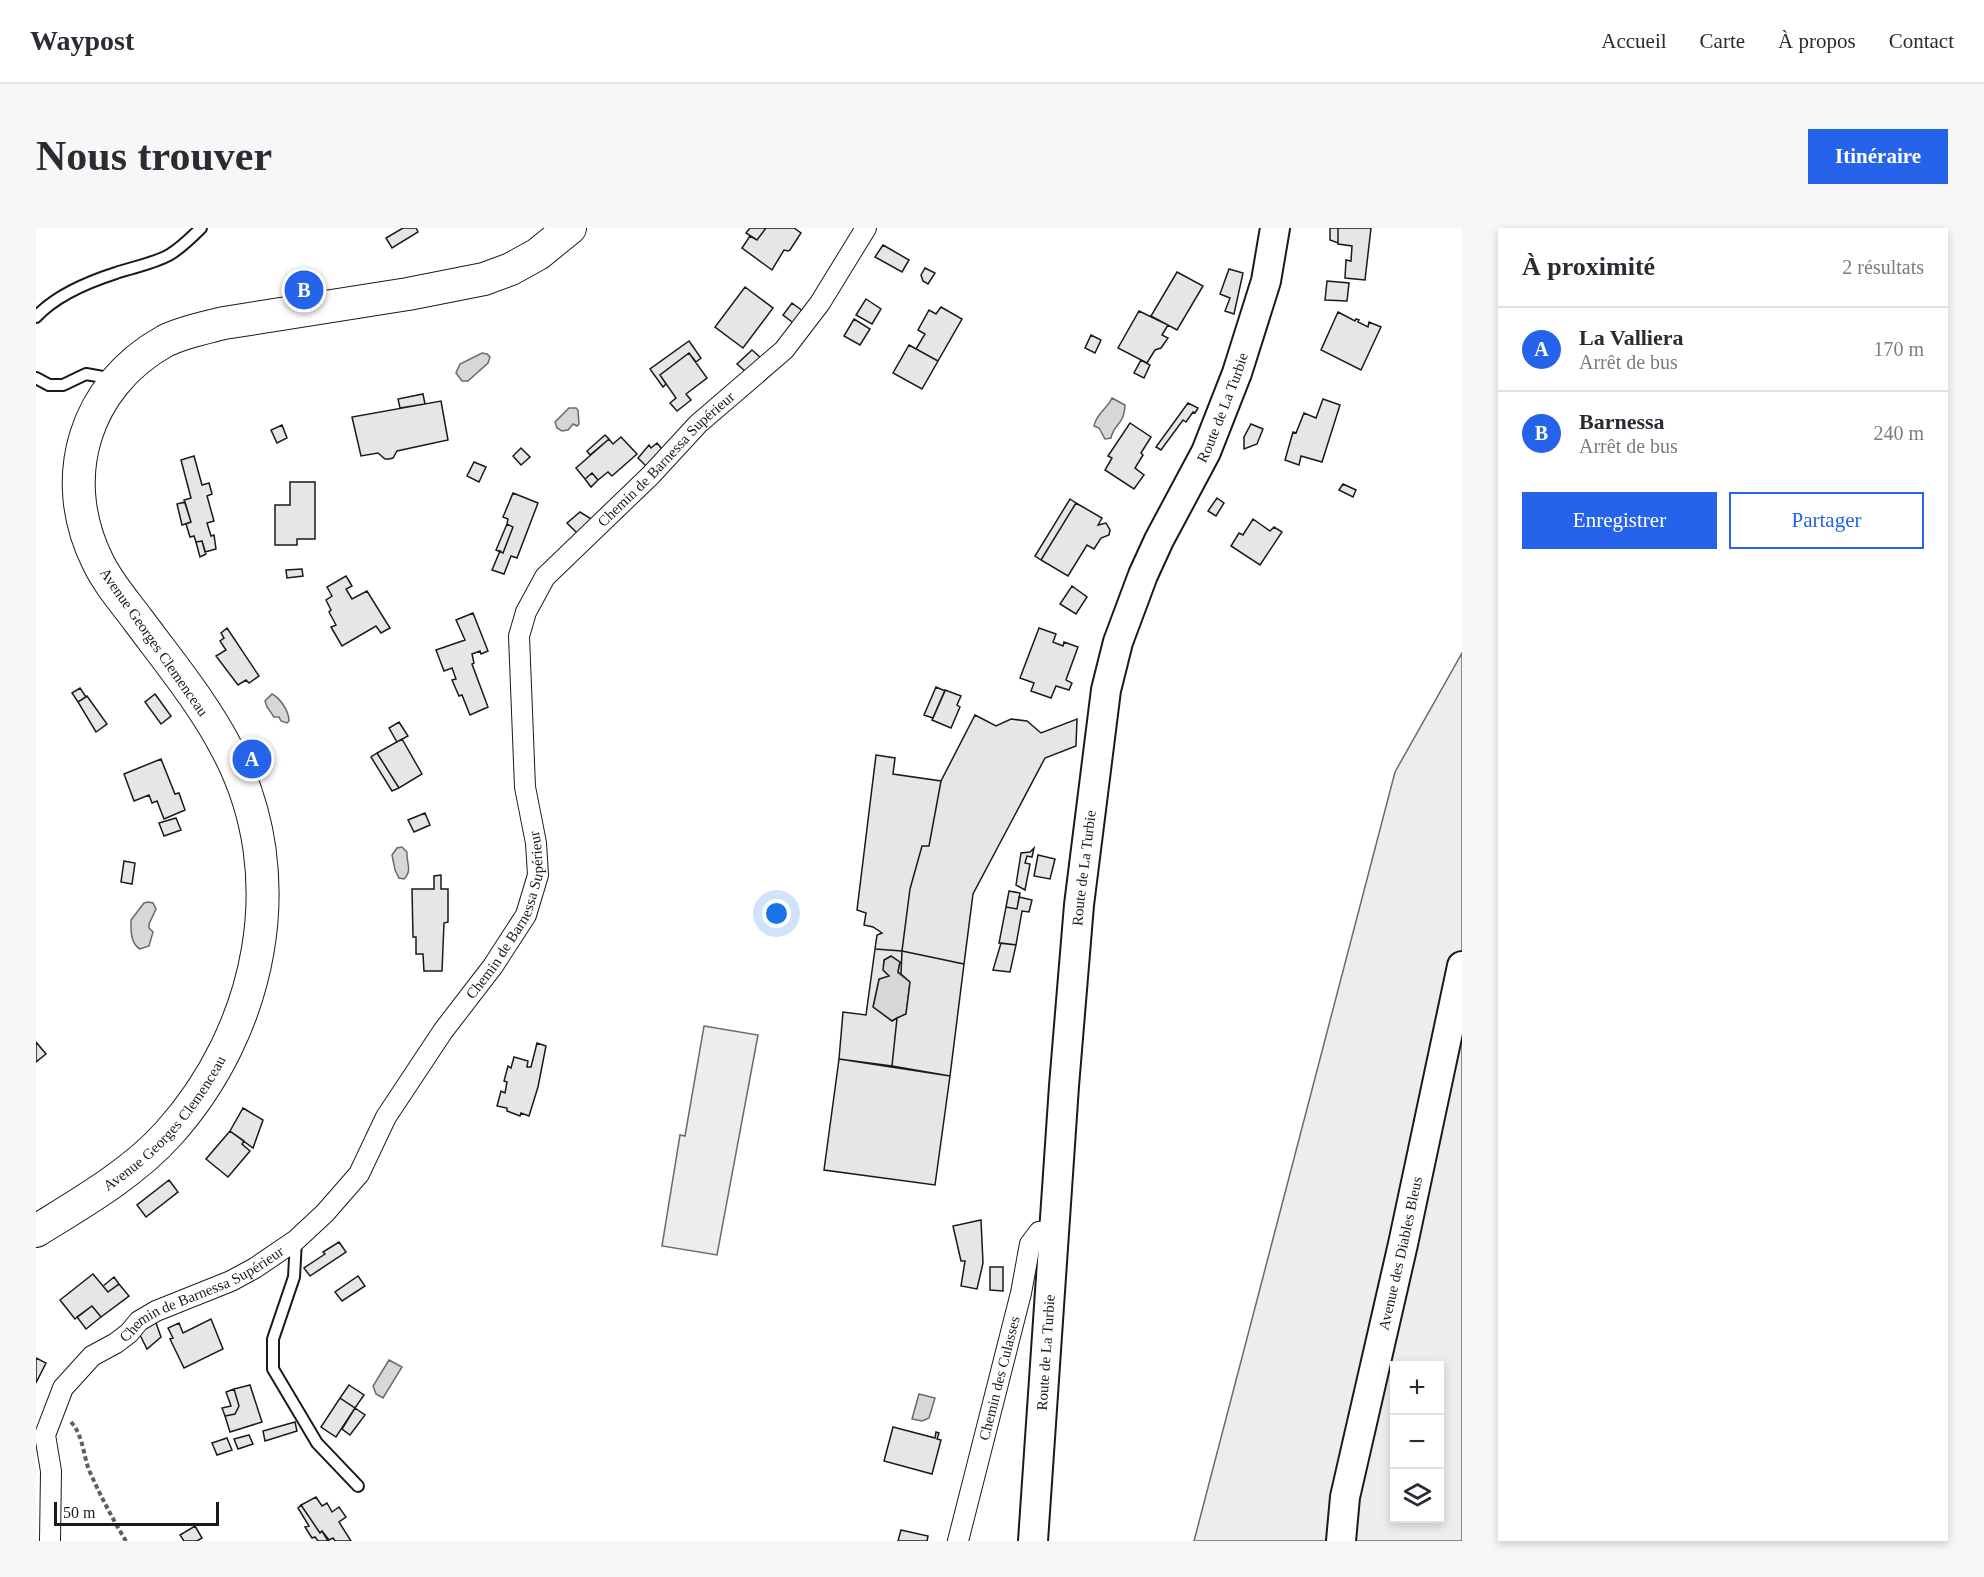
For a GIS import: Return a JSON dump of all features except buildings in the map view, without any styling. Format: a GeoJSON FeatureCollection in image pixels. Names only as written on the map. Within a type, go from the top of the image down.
{"type":"FeatureCollection","features":[{"type":"Feature","properties":{"kind":"main road","name":"Avenue Georges Clemenceau"},"geometry":{"type":"LineString","coordinates":[[36,1231],[105,1187],[139,1161],[167,1136],[191,1106],[214,1073],[233,1035],[250,987],[258,952],[263,908],[263,873],[257,829],[245,790],[228,750],[194,695],[98,563],[85,532],[78,502],[78,473],[84,440],[97,406],[117,380],[142,356],[167,340],[196,330],[266,315],[408,294],[484,279],[511,269],[538,254],[570,228]]}},
{"type":"Feature","properties":{"kind":"main road","name":"Route de La Turbie"},"geometry":{"type":"LineString","coordinates":[[1033,1541],[1064,1086],[1080,905],[1106,690],[1118,642],[1143,574],[1206,452],[1237,373],[1266,281],[1275,228]]}},
{"type":"Feature","properties":{"kind":"main road","name":"Avenue des Diables Bleus"},"geometry":{"type":"LineString","coordinates":[[1341,1541],[1345,1497],[1403,1244],[1462,966]]}},
{"type":"Feature","properties":{"kind":"street","name":"Chemin de Barnessa Supérieur"},"geometry":{"type":"LineString","coordinates":[[50,1541],[51,1471],[45,1435],[63,1388],[92,1356],[116,1343],[139,1321],[156,1311],[231,1281],[275,1256],[325,1213],[359,1174],[386,1117],[443,1031],[493,966],[526,915],[538,875],[536,843],[525,787],[519,636],[526,612],[545,577],[651,475],[698,424],[784,350],[820,303],[866,228]]}},
{"type":"Feature","properties":{"kind":"street","name":"Chemin des Culasses"},"geometry":{"type":"LineString","coordinates":[[958,1541],[1021,1293],[1030,1244],[1039,1232],[1055,1230]]}},
{"type":"Feature","properties":{"kind":"lane"},"geometry":{"type":"LineString","coordinates":[[36,317],[47,305],[85,285],[168,256],[201,228]]}},
{"type":"Feature","properties":{"kind":"lane"},"geometry":{"type":"LineString","coordinates":[[36,378],[49,385],[63,386],[86,374],[117,380]]}},
{"type":"Feature","properties":{"kind":"lane"},"geometry":{"type":"LineString","coordinates":[[296,1240],[294,1277],[273,1339],[273,1369],[318,1443],[358,1486]]}},
{"type":"Feature","properties":{"kind":"path"},"geometry":{"type":"LineString","coordinates":[[51,1415],[66,1418],[78,1430],[88,1467],[109,1513],[126,1541]]}},
{"type":"Feature","properties":{"kind":"shaded area"},"geometry":{"type":"Polygon","coordinates":[[[482,353],[490,357],[488,363],[468,381],[462,381],[456,373],[460,364],[482,353]]]}},
{"type":"Feature","properties":{"kind":"shaded area"},"geometry":{"type":"Polygon","coordinates":[[[1112,398],[1125,405],[1124,412],[1111,438],[1105,439],[1099,428],[1094,426],[1097,418],[1112,398]]]}},
{"type":"Feature","properties":{"kind":"shaded area"},"geometry":{"type":"Polygon","coordinates":[[[569,408],[578,410],[579,424],[577,426],[573,424],[568,430],[562,431],[557,428],[555,422],[569,408]]]}},
{"type":"Feature","properties":{"kind":"shaded area"},"geometry":{"type":"Polygon","coordinates":[[[1462,653],[1462,1541],[1194,1541],[1395,772],[1462,653]]]}},
{"type":"Feature","properties":{"kind":"shaded area"},"geometry":{"type":"Polygon","coordinates":[[[272,694],[284,705],[289,717],[287,723],[281,721],[279,717],[274,717],[267,707],[265,701],[272,694]]]}},
{"type":"Feature","properties":{"kind":"shaded area"},"geometry":{"type":"Polygon","coordinates":[[[402,847],[407,852],[408,866],[408,873],[404,879],[399,878],[395,870],[392,855],[397,848],[402,847]]]}},
{"type":"Feature","properties":{"kind":"shaded area"},"geometry":{"type":"Polygon","coordinates":[[[144,903],[153,903],[156,909],[149,924],[153,932],[149,946],[140,949],[133,940],[131,920],[144,903]]]}},
{"type":"Feature","properties":{"kind":"shaded area"},"geometry":{"type":"Polygon","coordinates":[[[891,956],[900,962],[898,973],[910,982],[906,1014],[892,1021],[873,1007],[879,979],[888,976],[883,970],[884,960],[891,956]]]}},
{"type":"Feature","properties":{"kind":"shaded area"},"geometry":{"type":"Polygon","coordinates":[[[704,1026],[758,1035],[717,1255],[662,1246],[680,1135],[685,1136],[704,1026]]]}},
{"type":"Feature","properties":{"kind":"shaded area"},"geometry":{"type":"Polygon","coordinates":[[[389,1360],[402,1367],[383,1398],[376,1394],[373,1386],[389,1360]]]}},
{"type":"Feature","properties":{"kind":"shaded area"},"geometry":{"type":"Polygon","coordinates":[[[919,1394],[935,1398],[929,1418],[922,1421],[912,1419],[919,1394]]]}},
{"type":"Feature","properties":{"kind":"place","name":"Barnessa"},"geometry":{"type":"Point","coordinates":[304,290]}},
{"type":"Feature","properties":{"kind":"place","name":"La Valliera"},"geometry":{"type":"Point","coordinates":[252,759]}}]}
